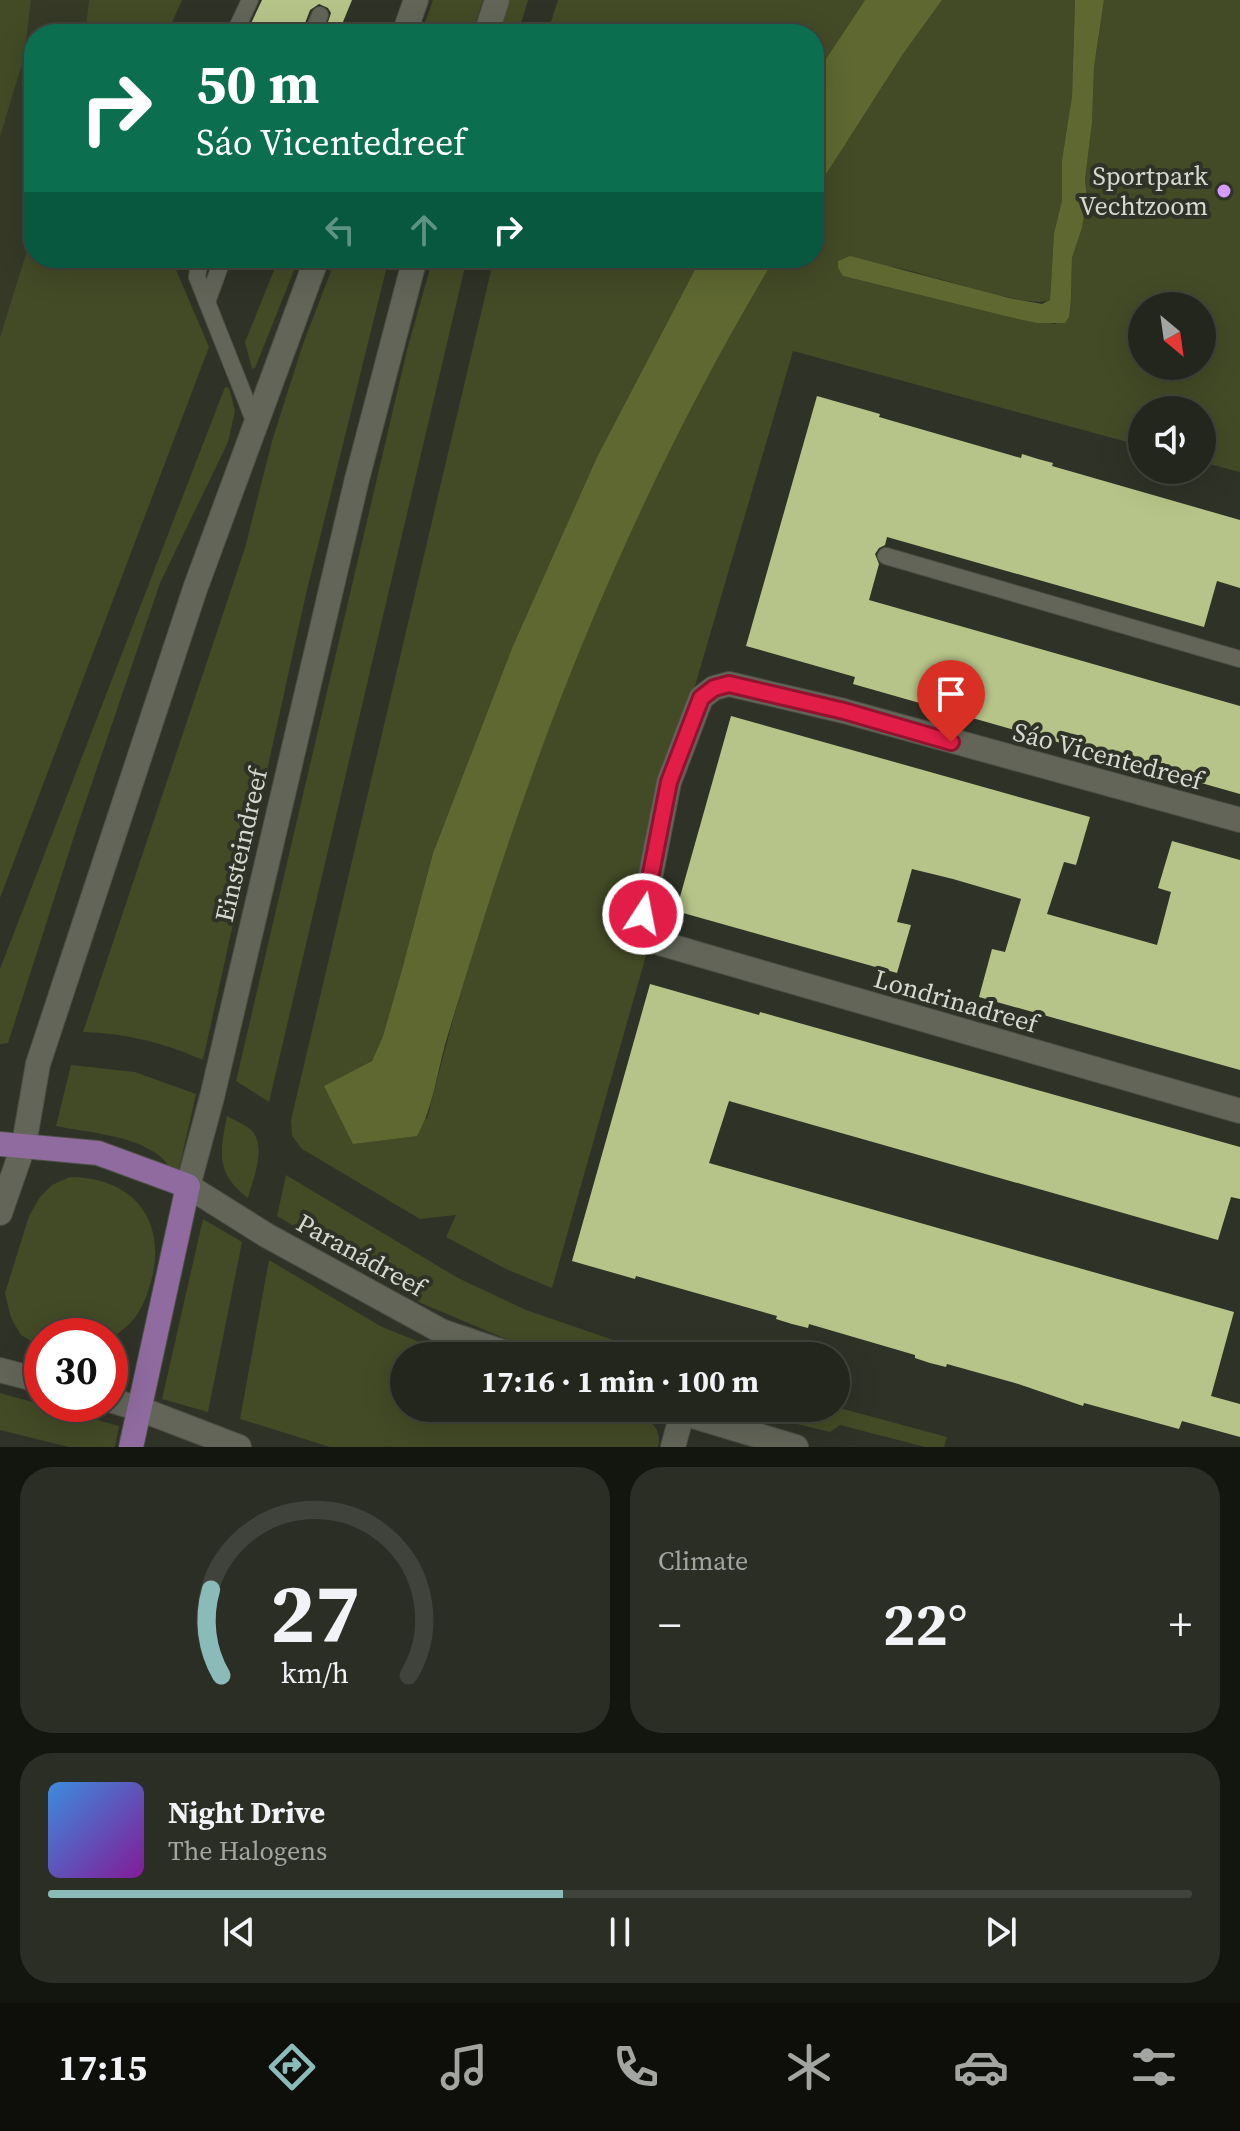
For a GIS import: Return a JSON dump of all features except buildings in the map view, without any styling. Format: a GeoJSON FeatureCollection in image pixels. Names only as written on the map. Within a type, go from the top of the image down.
{"type":"FeatureCollection","features":[{"type":"Feature","properties":{"kind":"main road"},"geometry":{"type":"LineString","coordinates":[[408,24],[416,0]]}},
{"type":"Feature","properties":{"kind":"main road"},"geometry":{"type":"LineString","coordinates":[[489,24],[497,0]]}},
{"type":"Feature","properties":{"kind":"main road"},"geometry":{"type":"LineString","coordinates":[[0,1213],[12,1144],[195,589],[313,268]]}},
{"type":"Feature","properties":{"kind":"main road","name":"Einsteindreef"},"geometry":{"type":"LineString","coordinates":[[131,1447],[188,1186],[212,1097],[357,479],[412,268]]}},
{"type":"Feature","properties":{"kind":"main road","name":"Sáo Vicentedreef"},"geometry":{"type":"LineString","coordinates":[[656,942],[643,914],[669,782],[701,698],[714,688],[729,684],[844,711],[1240,820]]}},
{"type":"Feature","properties":{"kind":"main road","name":"Londrinadreef"},"geometry":{"type":"LineString","coordinates":[[656,942],[1240,1111]]}},
{"type":"Feature","properties":{"kind":"main road"},"geometry":{"type":"LineString","coordinates":[[12,1144],[98,1153],[188,1186]]}},
{"type":"Feature","properties":{"kind":"main road","name":"Paranádreef"},"geometry":{"type":"LineString","coordinates":[[188,1186],[266,1235],[441,1331],[474,1342]]}},
{"type":"Feature","properties":{"kind":"main road"},"geometry":{"type":"LineString","coordinates":[[0,1370],[24,1376]]}},
{"type":"Feature","properties":{"kind":"main road"},"geometry":{"type":"LineString","coordinates":[[128,1405],[239,1447]]}},
{"type":"Feature","properties":{"kind":"main road"},"geometry":{"type":"LineString","coordinates":[[673,1447],[674,1422]]}},
{"type":"Feature","properties":{"kind":"main road"},"geometry":{"type":"LineString","coordinates":[[711,1422],[796,1447]]}},
{"type":"Feature","properties":{"kind":"lane"},"geometry":{"type":"LineString","coordinates":[[239,24],[252,1]]}},
{"type":"Feature","properties":{"kind":"lane"},"geometry":{"type":"LineString","coordinates":[[316,24],[320,15]]}},
{"type":"Feature","properties":{"kind":"lane"},"geometry":{"type":"LineString","coordinates":[[198,268],[197,277],[255,423]]}},
{"type":"Feature","properties":{"kind":"lane"},"geometry":{"type":"LineString","coordinates":[[207,302],[219,268]]}},
{"type":"Feature","properties":{"kind":"lane"},"geometry":{"type":"LineString","coordinates":[[886,556],[1240,659]]}},
{"type":"Feature","properties":{"kind":"shaded area"},"geometry":{"type":"Polygon","coordinates":[[[0,0],[89,0],[86,24],[24,24],[24,260],[0,337],[0,0]]]}},
{"type":"Feature","properties":{"kind":"shaded area"},"geometry":{"type":"Polygon","coordinates":[[[0,0],[31,0],[28,24],[24,24],[24,57],[0,137],[0,0]]]}},
{"type":"Feature","properties":{"kind":"shaded area"},"geometry":{"type":"Polygon","coordinates":[[[89,0],[182,0],[171,24],[86,24],[89,0]]]}},
{"type":"Feature","properties":{"kind":"shaded area"},"geometry":{"type":"Polygon","coordinates":[[[433,0],[483,0],[475,24],[425,24],[433,0]]]}},
{"type":"Feature","properties":{"kind":"shaded area"},"geometry":{"type":"Polygon","coordinates":[[[509,0],[528,0],[521,24],[501,24],[509,0]]]}},
{"type":"Feature","properties":{"kind":"shaded area"},"geometry":{"type":"Polygon","coordinates":[[[558,0],[865,0],[824,62],[824,24],[550,24],[558,0]]]}},
{"type":"Feature","properties":{"kind":"shaded area"},"geometry":{"type":"Polygon","coordinates":[[[865,0],[942,0],[903,54],[824,177],[824,62],[865,0]]]}},
{"type":"Feature","properties":{"kind":"shaded area"},"geometry":{"type":"Polygon","coordinates":[[[942,0],[1075,0],[1072,96],[1062,160],[1062,200],[1054,233],[1050,300],[1021,300],[893,267],[843,276],[1005,316],[1056,324],[1071,297],[1072,258],[1082,228],[1087,197],[1085,180],[1092,123],[1094,67],[1104,0],[1240,0],[1240,472],[1216,466],[1216,396],[1128,396],[1128,442],[793,351],[630,908],[647,952],[552,1288],[506,1269],[446,1237],[456,1215],[420,1219],[302,1149],[292,1136],[291,1120],[492,268],[696,268],[597,457],[512,648],[433,853],[383,1036],[372,1061],[325,1086],[427,1119],[490,895],[528,785],[569,675],[664,462],[717,359],[769,268],[824,268],[824,177],[903,54],[942,0]]]}},
{"type":"Feature","properties":{"kind":"shaded area"},"geometry":{"type":"Polygon","coordinates":[[[1075,0],[1104,0],[1094,67],[1092,123],[1085,180],[1087,197],[1082,228],[1072,258],[1069,317],[1065,323],[1037,323],[843,276],[838,261],[850,256],[1009,298],[1042,304],[1050,300],[1054,233],[1062,200],[1062,160],[1072,96],[1075,0]]]}},
{"type":"Feature","properties":{"kind":"shaded area"},"geometry":{"type":"Polygon","coordinates":[[[24,260],[24,268],[175,268],[209,347],[0,898],[0,337],[24,260]]]}},
{"type":"Feature","properties":{"kind":"shaded area"},"geometry":{"type":"Polygon","coordinates":[[[275,268],[295,268],[252,369],[245,342],[275,268]]]}},
{"type":"Feature","properties":{"kind":"shaded area"},"geometry":{"type":"Polygon","coordinates":[[[332,268],[387,268],[306,594],[203,1060],[144,1040],[83,1032],[245,548],[272,441],[303,344],[332,268]]]}},
{"type":"Feature","properties":{"kind":"shaded area"},"geometry":{"type":"Polygon","coordinates":[[[430,268],[465,268],[269,1102],[236,1081],[407,350],[430,268]]]}},
{"type":"Feature","properties":{"kind":"shaded area"},"geometry":{"type":"Polygon","coordinates":[[[696,268],[769,268],[660,470],[564,690],[493,890],[423,1125],[417,1136],[353,1144],[324,1086],[372,1061],[383,1036],[433,853],[512,648],[597,457],[696,268]]]}},
{"type":"Feature","properties":{"kind":"shaded area"},"geometry":{"type":"Polygon","coordinates":[[[225,387],[229,388],[235,411],[228,442],[160,583],[8,1043],[0,1044],[0,969],[225,387]]]}},
{"type":"Feature","properties":{"kind":"shaded area"},"geometry":{"type":"Polygon","coordinates":[[[71,1065],[135,1072],[196,1094],[177,1178],[161,1157],[138,1144],[56,1126],[71,1065]]]}},
{"type":"Feature","properties":{"kind":"shaded area"},"geometry":{"type":"Polygon","coordinates":[[[227,1116],[250,1129],[258,1144],[258,1162],[248,1198],[230,1180],[222,1162],[227,1116]]]}},
{"type":"Feature","properties":{"kind":"shaded area"},"geometry":{"type":"Polygon","coordinates":[[[286,1175],[458,1278],[526,1310],[619,1342],[513,1342],[421,1303],[277,1216],[286,1175]]]}},
{"type":"Feature","properties":{"kind":"shaded area"},"geometry":{"type":"Polygon","coordinates":[[[70,1177],[93,1179],[113,1185],[142,1208],[155,1242],[155,1263],[144,1302],[128,1325],[128,1318],[24,1318],[24,1337],[11,1318],[5,1293],[29,1216],[40,1197],[52,1185],[70,1177]]]}},
{"type":"Feature","properties":{"kind":"shaded area"},"geometry":{"type":"Polygon","coordinates":[[[203,1219],[242,1242],[208,1412],[162,1399],[203,1219]]]}},
{"type":"Feature","properties":{"kind":"shaded area"},"geometry":{"type":"Polygon","coordinates":[[[269,1260],[382,1327],[420,1342],[390,1342],[390,1422],[650,1422],[659,1438],[658,1447],[330,1447],[240,1419],[269,1260]]]}},
{"type":"Feature","properties":{"kind":"shaded area"},"geometry":{"type":"Polygon","coordinates":[[[0,1393],[24,1400],[24,1422],[105,1422],[119,1426],[115,1447],[69,1447],[0,1430],[0,1393]]]}},
{"type":"Feature","properties":{"kind":"shaded area"},"geometry":{"type":"Polygon","coordinates":[[[850,1411],[947,1437],[944,1447],[925,1447],[840,1425],[830,1432],[789,1422],[850,1422],[850,1411]]]}},
{"type":"Feature","properties":{"kind":"place","name":"Sportpark Vechtzoom"},"geometry":{"type":"Point","coordinates":[1224,191]}},
{"type":"Feature","properties":{"kind":"route"},"geometry":{"type":"LineString","coordinates":[[643,914],[669,782],[701,698],[714,688],[729,684],[844,711],[951,742]]}}]}
